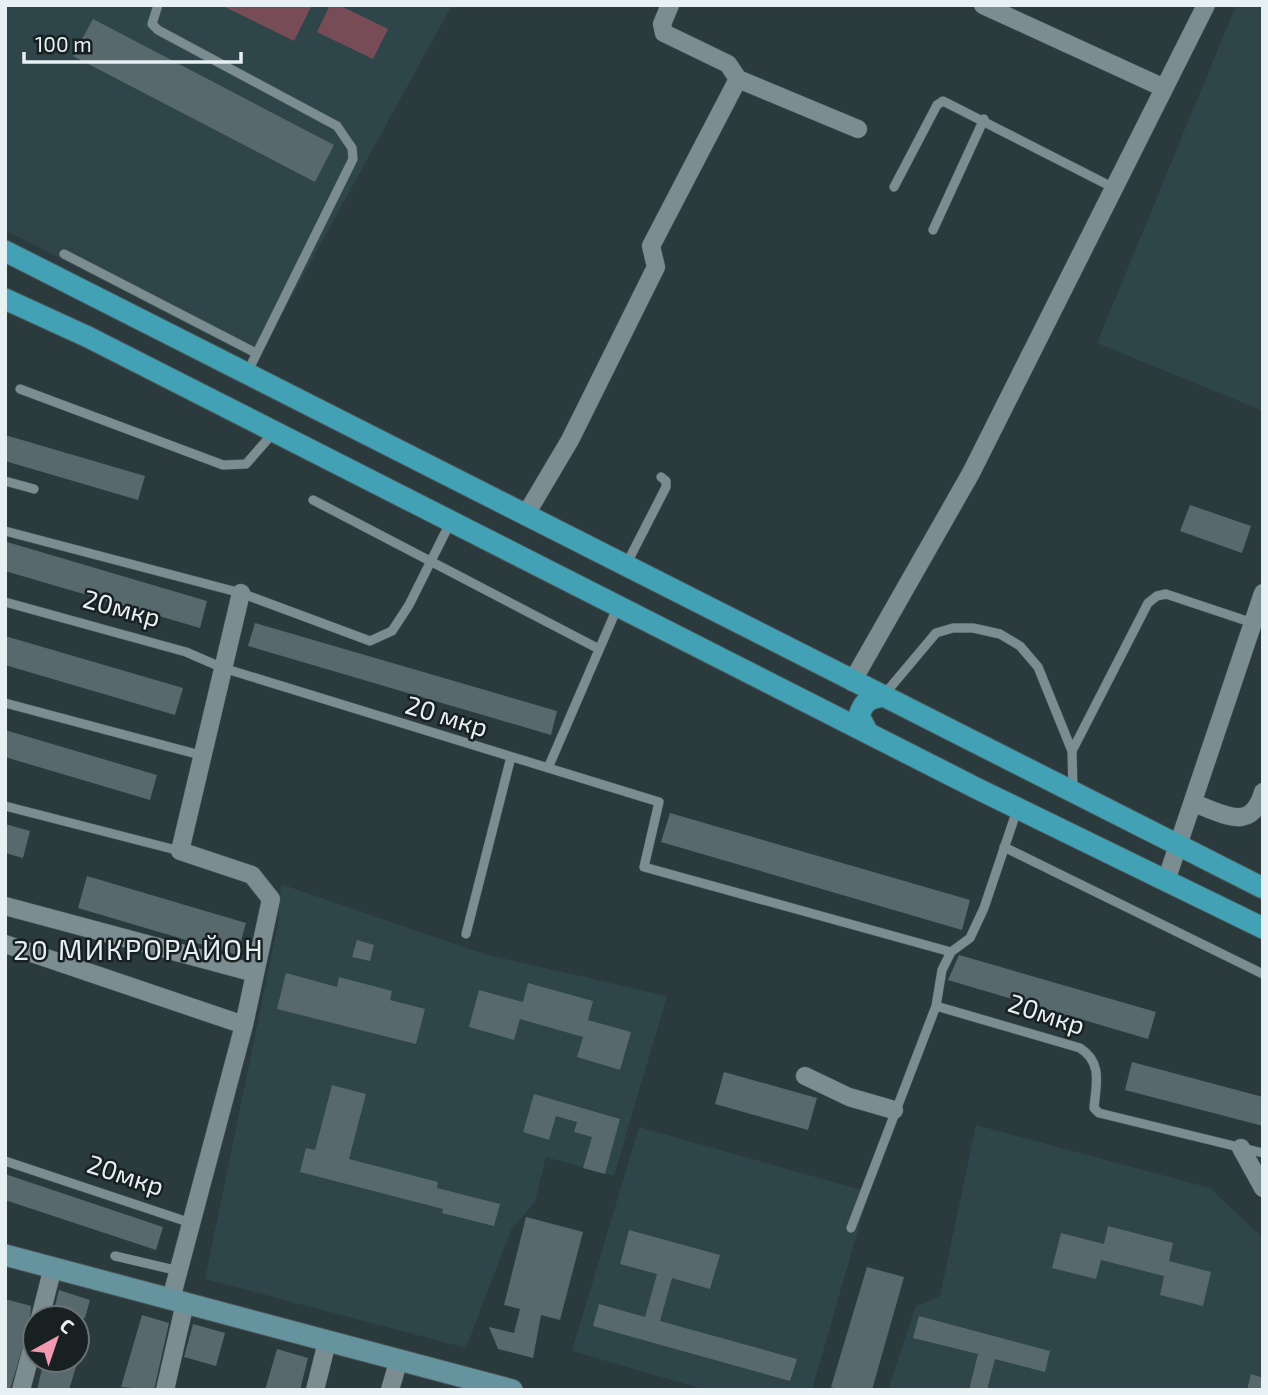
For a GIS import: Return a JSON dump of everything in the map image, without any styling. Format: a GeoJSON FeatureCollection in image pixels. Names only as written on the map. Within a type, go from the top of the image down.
{"type":"FeatureCollection","features":[{"type":"Feature","properties":{"kind":"highway"},"geometry":{"type":"LineString","coordinates":[[5,251],[1263,888]]}},
{"type":"Feature","properties":{"kind":"highway"},"geometry":{"type":"LineString","coordinates":[[5,299],[451,521],[867,733],[1263,928]]}},
{"type":"Feature","properties":{"kind":"highway"},"geometry":{"type":"LineString","coordinates":[[394,493],[410,458]]}},
{"type":"Feature","properties":{"kind":"highway"},"geometry":{"type":"LineString","coordinates":[[834,716],[845,714],[857,701],[852,682]]}},
{"type":"Feature","properties":{"kind":"highway"},"geometry":{"type":"LineString","coordinates":[[867,733],[859,716],[862,707],[868,700],[883,696]]}},
{"type":"Feature","properties":{"kind":"main road"},"geometry":{"type":"LineString","coordinates":[[5,1255],[512,1390]]}},
{"type":"Feature","properties":{"kind":"street"},"geometry":{"type":"LineString","coordinates":[[670,5],[662,24],[664,33],[728,64],[738,79],[858,130]]}},
{"type":"Feature","properties":{"kind":"street"},"geometry":{"type":"LineString","coordinates":[[983,5],[1164,88]]}},
{"type":"Feature","properties":{"kind":"street"},"geometry":{"type":"LineString","coordinates":[[852,682],[971,472],[1206,5]]}},
{"type":"Feature","properties":{"kind":"street"},"geometry":{"type":"LineString","coordinates":[[525,516],[570,440],[656,267],[651,246],[738,79]]}},
{"type":"Feature","properties":{"kind":"street"},"geometry":{"type":"LineString","coordinates":[[164,1390],[178,1301],[179,1271],[244,1024],[271,899],[252,876],[180,851],[241,593]]}},
{"type":"Feature","properties":{"kind":"street"},"geometry":{"type":"LineString","coordinates":[[1166,881],[1263,593]]}},
{"type":"Feature","properties":{"kind":"street"},"geometry":{"type":"LineString","coordinates":[[1193,803],[1237,818],[1248,817],[1259,806],[1263,792]]}},
{"type":"Feature","properties":{"kind":"street"},"geometry":{"type":"LineString","coordinates":[[5,906],[255,973]]}},
{"type":"Feature","properties":{"kind":"street"},"geometry":{"type":"LineString","coordinates":[[5,944],[244,1024]]}},
{"type":"Feature","properties":{"kind":"street"},"geometry":{"type":"LineString","coordinates":[[805,1076],[849,1097],[894,1110]]}},
{"type":"Feature","properties":{"kind":"street"},"geometry":{"type":"LineString","coordinates":[[1241,1148],[1263,1188]]}},
{"type":"Feature","properties":{"kind":"street"},"geometry":{"type":"LineString","coordinates":[[44,1304],[53,1267]]}},
{"type":"Feature","properties":{"kind":"street"},"geometry":{"type":"LineString","coordinates":[[315,1390],[327,1342]]}},
{"type":"Feature","properties":{"kind":"street"},"geometry":{"type":"LineString","coordinates":[[390,1390],[399,1359]]}},
{"type":"Feature","properties":{"kind":"lane"},"geometry":{"type":"LineString","coordinates":[[158,5],[152,24],[158,30],[337,126],[352,148],[353,159],[246,374]]}},
{"type":"Feature","properties":{"kind":"lane"},"geometry":{"type":"LineString","coordinates":[[894,187],[940,102],[943,101],[984,119],[1114,188]]}},
{"type":"Feature","properties":{"kind":"lane"},"geometry":{"type":"LineString","coordinates":[[933,230],[984,119]]}},
{"type":"Feature","properties":{"kind":"lane"},"geometry":{"type":"LineString","coordinates":[[64,254],[257,353]]}},
{"type":"Feature","properties":{"kind":"lane"},"geometry":{"type":"LineString","coordinates":[[161,331],[171,309]]}},
{"type":"Feature","properties":{"kind":"lane"},"geometry":{"type":"LineString","coordinates":[[20,389],[223,465],[246,464],[274,432]]}},
{"type":"Feature","properties":{"kind":"lane"},"geometry":{"type":"LineString","coordinates":[[625,567],[666,487],[666,481],[661,477]]}},
{"type":"Feature","properties":{"kind":"lane"},"geometry":{"type":"LineString","coordinates":[[5,481],[34,489]]}},
{"type":"Feature","properties":{"kind":"lane"},"geometry":{"type":"LineString","coordinates":[[313,499],[432,559],[599,649]]}},
{"type":"Feature","properties":{"kind":"lane"},"geometry":{"type":"LineString","coordinates":[[5,531],[241,593],[370,641],[392,631],[451,521]]}},
{"type":"Feature","properties":{"kind":"lane"},"geometry":{"type":"LineString","coordinates":[[1072,751],[1148,604],[1157,596],[1166,594],[1253,623]]}},
{"type":"Feature","properties":{"kind":"lane","name":"20мкр"},"geometry":{"type":"LineString","coordinates":[[5,602],[186,652],[223,668]]}},
{"type":"Feature","properties":{"kind":"lane"},"geometry":{"type":"LineString","coordinates":[[548,768],[618,606]]}},
{"type":"Feature","properties":{"kind":"lane"},"geometry":{"type":"LineString","coordinates":[[883,696],[936,633],[953,628],[973,628],[1000,634],[1020,646],[1038,667],[1072,751],[1073,792]]}},
{"type":"Feature","properties":{"kind":"lane","name":"20 мкр"},"geometry":{"type":"LineString","coordinates":[[223,668],[659,802],[644,867],[951,952]]}},
{"type":"Feature","properties":{"kind":"lane"},"geometry":{"type":"LineString","coordinates":[[5,703],[204,756]]}},
{"type":"Feature","properties":{"kind":"lane"},"geometry":{"type":"LineString","coordinates":[[466,934],[511,757]]}},
{"type":"Feature","properties":{"kind":"lane"},"geometry":{"type":"LineString","coordinates":[[5,806],[180,851]]}},
{"type":"Feature","properties":{"kind":"lane"},"geometry":{"type":"LineString","coordinates":[[851,1228],[936,1006],[942,971],[951,952],[970,938],[984,908],[1017,808]]}},
{"type":"Feature","properties":{"kind":"lane"},"geometry":{"type":"LineString","coordinates":[[1004,847],[1263,974]]}},
{"type":"Feature","properties":{"kind":"lane","name":"20мкр"},"geometry":{"type":"LineString","coordinates":[[936,1006],[1080,1048],[1092,1056],[1097,1066],[1094,1108],[1100,1113],[1263,1153]]}},
{"type":"Feature","properties":{"kind":"lane","name":"20мкр"},"geometry":{"type":"LineString","coordinates":[[5,1161],[191,1223]]}},
{"type":"Feature","properties":{"kind":"lane"},"geometry":{"type":"LineString","coordinates":[[115,1256],[179,1271]]}},
{"type":"Feature","properties":{"kind":"shaded area"},"geometry":{"type":"Polygon","coordinates":[[[5,5],[452,5],[257,360],[5,230],[5,5]]]}},
{"type":"Feature","properties":{"kind":"shaded area"},"geometry":{"type":"Polygon","coordinates":[[[221,5],[312,5],[294,41],[221,5]]]}},
{"type":"Feature","properties":{"kind":"shaded area"},"geometry":{"type":"Polygon","coordinates":[[[330,5],[339,5],[388,29],[373,59],[317,32],[330,5]]]}},
{"type":"Feature","properties":{"kind":"shaded area"},"geometry":{"type":"Polygon","coordinates":[[[1236,5],[1263,5],[1263,411],[1097,343],[1236,5]]]}},
{"type":"Feature","properties":{"kind":"shaded area"},"geometry":{"type":"Polygon","coordinates":[[[281,884],[484,954],[667,996],[614,1176],[546,1157],[535,1202],[511,1230],[466,1348],[205,1279],[278,923],[281,884]]]}},
{"type":"Feature","properties":{"kind":"shaded area"},"geometry":{"type":"Polygon","coordinates":[[[976,1125],[1210,1188],[1263,1238],[1263,1390],[888,1390],[916,1306],[940,1296],[976,1125]]]}},
{"type":"Feature","properties":{"kind":"shaded area"},"geometry":{"type":"Polygon","coordinates":[[[639,1127],[869,1192],[812,1390],[706,1390],[572,1351],[639,1127]]]}},
{"type":"Feature","properties":{"kind":"building"},"geometry":{"type":"Polygon","coordinates":[[[93,19],[334,145],[315,182],[73,56],[93,19]]]}},
{"type":"Feature","properties":{"kind":"building"},"geometry":{"type":"Polygon","coordinates":[[[5,435],[145,476],[138,500],[5,461],[5,435]]]}},
{"type":"Feature","properties":{"kind":"building"},"geometry":{"type":"Polygon","coordinates":[[[1190,505],[1251,526],[1242,553],[1180,531],[1190,505]]]}},
{"type":"Feature","properties":{"kind":"building"},"geometry":{"type":"Polygon","coordinates":[[[7,542],[207,601],[200,628],[5,571],[7,542]]]}},
{"type":"Feature","properties":{"kind":"building"},"geometry":{"type":"Polygon","coordinates":[[[255,623],[557,711],[551,735],[248,646],[255,623]]]}},
{"type":"Feature","properties":{"kind":"building"},"geometry":{"type":"Polygon","coordinates":[[[5,636],[183,688],[175,715],[5,665],[5,636]]]}},
{"type":"Feature","properties":{"kind":"building"},"geometry":{"type":"Polygon","coordinates":[[[5,730],[157,775],[150,800],[5,757],[5,730]]]}},
{"type":"Feature","properties":{"kind":"building"},"geometry":{"type":"Polygon","coordinates":[[[670,813],[970,900],[962,930],[661,842],[670,813]]]}},
{"type":"Feature","properties":{"kind":"building"},"geometry":{"type":"Polygon","coordinates":[[[5,824],[30,831],[23,858],[5,853],[5,824]]]}},
{"type":"Feature","properties":{"kind":"building"},"geometry":{"type":"Polygon","coordinates":[[[87,876],[246,923],[237,955],[78,908],[87,876]]]}},
{"type":"Feature","properties":{"kind":"building"},"geometry":{"type":"Polygon","coordinates":[[[357,940],[374,945],[370,961],[352,957],[357,940]]]}},
{"type":"Feature","properties":{"kind":"building"},"geometry":{"type":"Polygon","coordinates":[[[959,955],[1156,1012],[1148,1039],[948,980],[959,955]]]}},
{"type":"Feature","properties":{"kind":"building"},"geometry":{"type":"Polygon","coordinates":[[[286,973],[337,987],[339,977],[392,991],[390,1000],[425,1009],[416,1044],[277,1009],[286,973]]]}},
{"type":"Feature","properties":{"kind":"building"},"geometry":{"type":"Polygon","coordinates":[[[528,983],[593,1001],[588,1020],[631,1032],[620,1070],[577,1057],[583,1037],[520,1019],[514,1040],[469,1027],[479,990],[523,1002],[528,983]]]}},
{"type":"Feature","properties":{"kind":"building"},"geometry":{"type":"Polygon","coordinates":[[[1132,1062],[1263,1097],[1263,1126],[1125,1090],[1132,1062]]]}},
{"type":"Feature","properties":{"kind":"building"},"geometry":{"type":"Polygon","coordinates":[[[724,1072],[817,1098],[808,1130],[715,1104],[724,1072]]]}},
{"type":"Feature","properties":{"kind":"building"},"geometry":{"type":"Polygon","coordinates":[[[332,1085],[366,1094],[349,1159],[438,1182],[437,1188],[500,1204],[494,1226],[442,1213],[443,1209],[300,1172],[306,1148],[315,1150],[332,1085]]]}},
{"type":"Feature","properties":{"kind":"building"},"geometry":{"type":"Polygon","coordinates":[[[534,1094],[620,1119],[605,1174],[583,1168],[592,1137],[574,1132],[577,1122],[556,1116],[549,1140],[523,1132],[534,1094]]]}},
{"type":"Feature","properties":{"kind":"building"},"geometry":{"type":"Polygon","coordinates":[[[5,1174],[163,1227],[156,1250],[5,1200],[5,1174]]]}},
{"type":"Feature","properties":{"kind":"building"},"geometry":{"type":"Polygon","coordinates":[[[526,1217],[583,1232],[560,1320],[541,1315],[533,1358],[498,1349],[489,1327],[514,1333],[520,1309],[504,1305],[526,1217]]]}},
{"type":"Feature","properties":{"kind":"building"},"geometry":{"type":"Polygon","coordinates":[[[1108,1226],[1173,1243],[1169,1261],[1211,1272],[1203,1306],[1160,1295],[1164,1276],[1101,1260],[1096,1279],[1052,1268],[1061,1233],[1104,1244],[1108,1226]]]}},
{"type":"Feature","properties":{"kind":"building"},"geometry":{"type":"Polygon","coordinates":[[[629,1230],[720,1255],[710,1289],[672,1278],[660,1321],[797,1359],[790,1381],[593,1326],[599,1304],[645,1317],[657,1274],[620,1264],[629,1230]]]}},
{"type":"Feature","properties":{"kind":"building"},"geometry":{"type":"Polygon","coordinates":[[[867,1267],[904,1277],[872,1390],[840,1390],[831,1387],[867,1267]]]}},
{"type":"Feature","properties":{"kind":"building"},"geometry":{"type":"Polygon","coordinates":[[[59,1290],[90,1300],[89,1304],[56,1304],[59,1290]]]}},
{"type":"Feature","properties":{"kind":"building"},"geometry":{"type":"Polygon","coordinates":[[[5,1299],[24,1304],[21,1304],[21,1353],[10,1390],[5,1390],[5,1299]]]}},
{"type":"Feature","properties":{"kind":"building"},"geometry":{"type":"Polygon","coordinates":[[[142,1315],[169,1323],[154,1390],[121,1387],[142,1315]]]}},
{"type":"Feature","properties":{"kind":"building"},"geometry":{"type":"Polygon","coordinates":[[[919,1316],[1050,1351],[1045,1372],[995,1359],[987,1390],[969,1390],[978,1354],[913,1338],[919,1316]]]}},
{"type":"Feature","properties":{"kind":"building"},"geometry":{"type":"Polygon","coordinates":[[[193,1324],[225,1333],[216,1366],[184,1357],[193,1324]]]}},
{"type":"Feature","properties":{"kind":"building"},"geometry":{"type":"Polygon","coordinates":[[[277,1349],[308,1358],[300,1390],[265,1390],[277,1349]]]}},
{"type":"Feature","properties":{"kind":"building"},"geometry":{"type":"Polygon","coordinates":[[[41,1374],[74,1374],[69,1390],[37,1390],[41,1374]]]}},
{"type":"Feature","properties":{"kind":"building"},"geometry":{"type":"Polygon","coordinates":[[[1251,1374],[1263,1378],[1261,1390],[1247,1390],[1251,1374]]]}},
{"type":"Feature","properties":{"kind":"district","name":"20 МИКРОРАЙОН"},"geometry":{"type":"Point","coordinates":[139,949]}}]}
